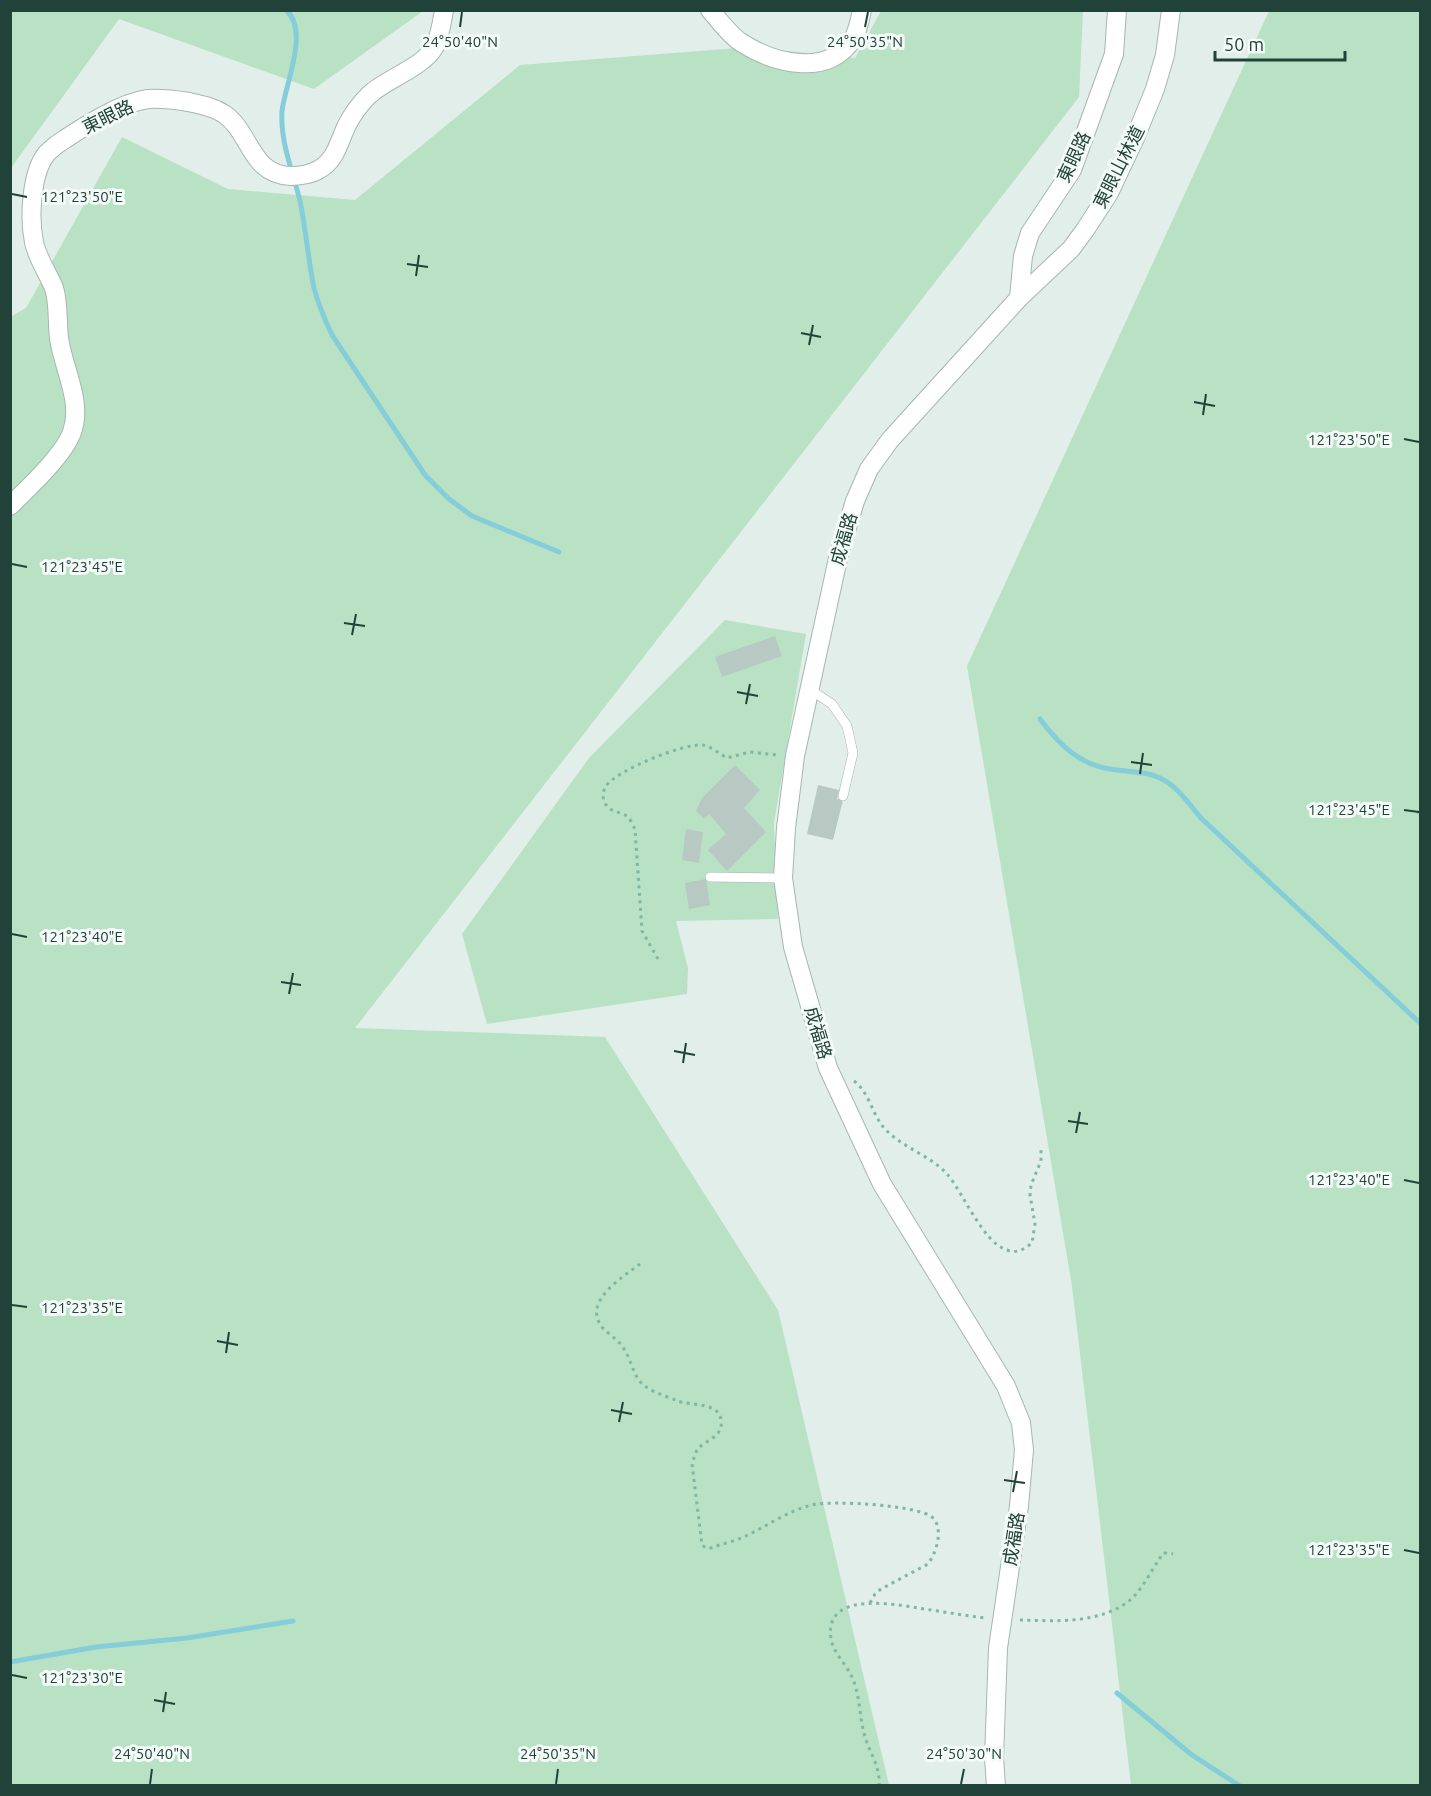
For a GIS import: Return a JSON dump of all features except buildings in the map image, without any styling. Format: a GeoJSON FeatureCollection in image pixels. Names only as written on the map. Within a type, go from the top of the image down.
{"type":"FeatureCollection","features":[{"type":"Feature","properties":{"kind":"street","name":"東眼路"},"geometry":{"type":"LineString","coordinates":[[10,506],[66,445],[75,419],[75,404],[60,340],[54,289],[34,243],[31,211],[39,167],[48,153],[64,139],[124,105],[148,99],[173,100],[201,105],[225,114],[259,162],[272,172],[282,176],[296,176],[317,171],[332,158],[348,124],[369,95],[430,53],[435,46],[444,10]]}},
{"type":"Feature","properties":{"kind":"street"},"geometry":{"type":"LineString","coordinates":[[710,10],[740,42],[760,53],[806,64],[825,62],[840,54],[855,37],[862,10]]}},
{"type":"Feature","properties":{"kind":"street","name":"東眼路"},"geometry":{"type":"LineString","coordinates":[[1018,298],[1023,255],[1030,233],[1071,170],[1099,98],[1114,54],[1117,10]]}},
{"type":"Feature","properties":{"kind":"street","name":"東眼山林道"},"geometry":{"type":"LineString","coordinates":[[1018,298],[1071,249],[1109,193],[1155,89],[1165,55],[1171,10]]}},
{"type":"Feature","properties":{"kind":"street","name":"成福路"},"geometry":{"type":"LineString","coordinates":[[996,1785],[994,1758],[998,1648],[1019,1506],[1024,1450],[1021,1423],[1006,1386],[882,1184],[828,1068],[793,947],[783,878],[786,828],[795,756],[839,554],[855,501],[869,469],[890,440],[1018,298]]}},
{"type":"Feature","properties":{"kind":"lane"},"geometry":{"type":"LineString","coordinates":[[809,689],[832,704],[848,726],[853,753],[843,796]]}},
{"type":"Feature","properties":{"kind":"lane"},"geometry":{"type":"LineString","coordinates":[[710,877],[783,878]]}},
{"type":"Feature","properties":{"kind":"path"},"geometry":{"type":"LineString","coordinates":[[657,959],[642,931],[635,829],[628,817],[612,812],[604,803],[603,793],[607,784],[634,767],[666,752],[693,745],[708,746],[727,758],[750,752],[795,756]]}},
{"type":"Feature","properties":{"kind":"path"},"geometry":{"type":"LineString","coordinates":[[1417,811],[1420,815]]}},
{"type":"Feature","properties":{"kind":"path"},"geometry":{"type":"LineString","coordinates":[[828,1068],[856,1082],[882,1125],[892,1135],[933,1162],[948,1175],[990,1238],[1006,1250],[1021,1251],[1032,1243],[1035,1224],[1030,1195],[1031,1185],[1041,1161],[1041,1146]]}},
{"type":"Feature","properties":{"kind":"path"},"geometry":{"type":"LineString","coordinates":[[640,1264],[612,1285],[601,1297],[597,1317],[602,1327],[621,1345],[631,1360],[637,1378],[644,1386],[682,1402],[711,1408],[718,1412],[722,1419],[722,1429],[717,1436],[697,1449],[693,1464],[702,1545],[711,1548],[740,1539],[791,1512],[813,1504],[842,1502],[884,1506],[923,1511],[932,1516],[938,1524],[939,1534],[928,1564],[881,1589],[870,1603]]}},
{"type":"Feature","properties":{"kind":"path"},"geometry":{"type":"LineString","coordinates":[[879,1785],[880,1776],[864,1735],[852,1676],[831,1640],[831,1624],[835,1615],[848,1607],[887,1603],[1002,1620],[1076,1620],[1110,1613],[1131,1599],[1159,1558],[1164,1553],[1173,1554]]}},
{"type":"Feature","properties":{"kind":"green space"},"geometry":{"type":"Polygon","coordinates":[[[11,10],[423,11],[314,89],[119,19],[11,168],[11,10]]]}},
{"type":"Feature","properties":{"kind":"green space"},"geometry":{"type":"Polygon","coordinates":[[[881,11],[1083,11],[1079,97],[355,1028],[605,1037],[778,1310],[889,1785],[11,1785],[10,317],[26,308],[122,137],[228,189],[355,200],[520,65],[750,47],[855,58],[881,11]]]}},
{"type":"Feature","properties":{"kind":"green space"},"geometry":{"type":"Polygon","coordinates":[[[1269,11],[1420,11],[1420,1785],[1131,1785],[1072,1286],[967,666],[1269,11]]]}},
{"type":"Feature","properties":{"kind":"green space"},"geometry":{"type":"Polygon","coordinates":[[[725,620],[806,634],[774,823],[778,919],[676,921],[688,968],[687,994],[487,1024],[462,934],[589,758],[725,620]]]}},
{"type":"Feature","properties":{"kind":"waterway"},"geometry":{"type":"LineString","coordinates":[[286,10],[293,19],[296,44],[282,111],[283,134],[300,201],[314,288],[332,335],[425,475],[449,499],[472,516],[559,552]]}},
{"type":"Feature","properties":{"kind":"waterway"},"geometry":{"type":"LineString","coordinates":[[1040,719],[1064,746],[1083,760],[1104,768],[1152,775],[1174,787],[1201,818],[1420,1023]]}},
{"type":"Feature","properties":{"kind":"waterway"},"geometry":{"type":"LineString","coordinates":[[10,1662],[96,1647],[187,1638],[293,1621]]}},
{"type":"Feature","properties":{"kind":"waterway"},"geometry":{"type":"LineString","coordinates":[[1117,1693],[1192,1755],[1240,1786]]}}]}
